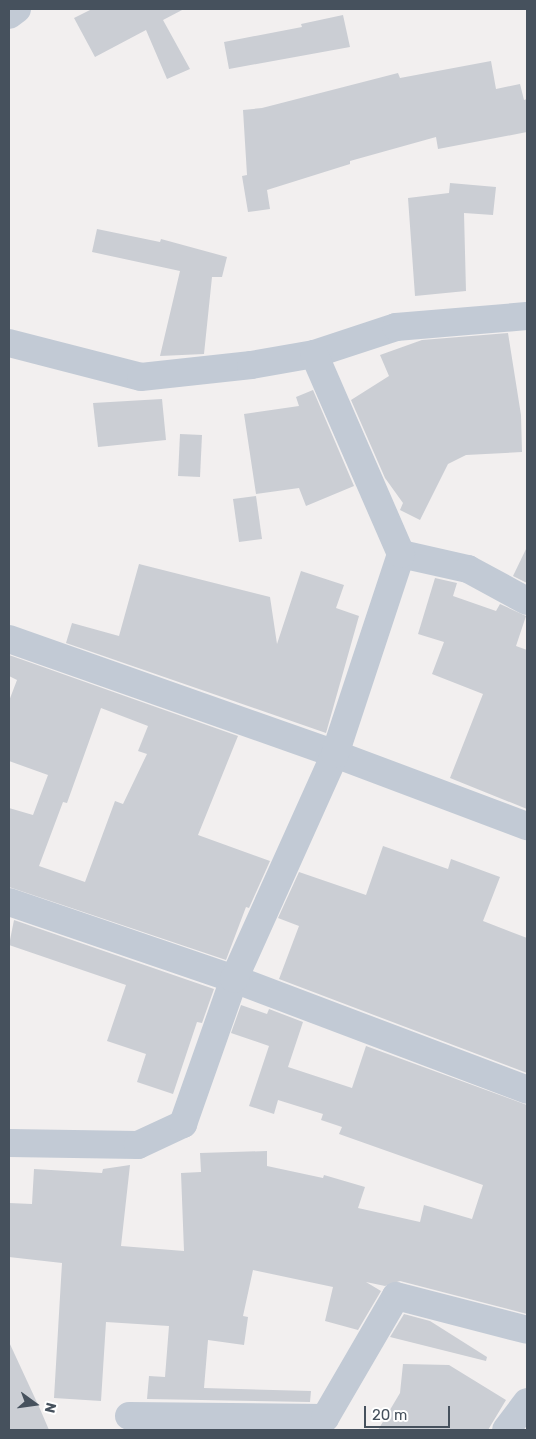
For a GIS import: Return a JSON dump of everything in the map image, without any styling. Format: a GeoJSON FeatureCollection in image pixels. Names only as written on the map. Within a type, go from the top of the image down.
{"type":"FeatureCollection","features":[{"type":"Feature","properties":{"kind":"street"},"geometry":{"type":"LineString","coordinates":[[9,15],[17,9]]}},
{"type":"Feature","properties":{"kind":"street"},"geometry":{"type":"LineString","coordinates":[[9,343],[141,377],[251,366],[314,354],[396,327],[527,316]]}},
{"type":"Feature","properties":{"kind":"street"},"geometry":{"type":"LineString","coordinates":[[9,1143],[138,1145],[183,1124],[234,979],[335,754],[401,554],[314,354]]}},
{"type":"Feature","properties":{"kind":"street"},"geometry":{"type":"LineString","coordinates":[[401,554],[468,569],[527,601]]}},
{"type":"Feature","properties":{"kind":"street"},"geometry":{"type":"LineString","coordinates":[[9,639],[335,754],[527,826]]}},
{"type":"Feature","properties":{"kind":"street"},"geometry":{"type":"LineString","coordinates":[[9,902],[234,979],[527,1090]]}},
{"type":"Feature","properties":{"kind":"street"},"geometry":{"type":"LineString","coordinates":[[130,1416],[179,1423],[325,1418],[396,1296],[527,1330]]}},
{"type":"Feature","properties":{"kind":"street"},"geometry":{"type":"LineString","coordinates":[[506,1430],[527,1402]]}},
{"type":"Feature","properties":{"kind":"building"},"geometry":{"type":"Polygon","coordinates":[[[92,9],[184,9],[163,20],[190,69],[167,79],[146,30],[95,57],[74,18],[92,9]]]}},
{"type":"Feature","properties":{"kind":"building"},"geometry":{"type":"Polygon","coordinates":[[[343,15],[350,47],[229,69],[224,42],[302,27],[301,24],[343,15]]]}},
{"type":"Feature","properties":{"kind":"building"},"geometry":{"type":"Polygon","coordinates":[[[491,61],[496,89],[520,84],[524,100],[527,99],[527,132],[438,149],[436,137],[350,161],[350,164],[267,190],[270,209],[248,212],[242,176],[247,175],[243,110],[262,108],[398,73],[400,78],[491,61]]]}},
{"type":"Feature","properties":{"kind":"building"},"geometry":{"type":"Polygon","coordinates":[[[450,183],[496,187],[493,215],[464,213],[466,291],[415,296],[408,198],[449,193],[450,183]]]}},
{"type":"Feature","properties":{"kind":"building"},"geometry":{"type":"Polygon","coordinates":[[[97,229],[160,242],[161,239],[227,257],[222,277],[212,277],[204,354],[160,356],[180,271],[92,252],[97,229]]]}},
{"type":"Feature","properties":{"kind":"building"},"geometry":{"type":"Polygon","coordinates":[[[508,333],[521,415],[522,452],[466,455],[448,464],[420,520],[400,510],[403,503],[385,478],[351,400],[389,376],[380,355],[422,340],[508,333]]]}},
{"type":"Feature","properties":{"kind":"building"},"geometry":{"type":"Polygon","coordinates":[[[313,390],[354,486],[306,506],[299,488],[256,494],[244,414],[299,406],[296,397],[313,390]]]}},
{"type":"Feature","properties":{"kind":"building"},"geometry":{"type":"Polygon","coordinates":[[[162,399],[166,440],[98,447],[93,403],[162,399]]]}},
{"type":"Feature","properties":{"kind":"building"},"geometry":{"type":"Polygon","coordinates":[[[180,434],[202,435],[200,477],[178,476],[180,434]]]}},
{"type":"Feature","properties":{"kind":"building"},"geometry":{"type":"Polygon","coordinates":[[[256,496],[262,539],[239,542],[233,499],[256,496]]]}},
{"type":"Feature","properties":{"kind":"building"},"geometry":{"type":"Polygon","coordinates":[[[527,547],[527,583],[513,576],[527,547]]]}},
{"type":"Feature","properties":{"kind":"building"},"geometry":{"type":"Polygon","coordinates":[[[139,564],[270,597],[277,644],[301,571],[344,585],[336,608],[359,616],[326,733],[66,643],[72,623],[119,636],[139,564]]]}},
{"type":"Feature","properties":{"kind":"building"},"geometry":{"type":"Polygon","coordinates":[[[435,578],[457,583],[453,596],[496,611],[500,604],[526,616],[516,646],[527,650],[527,809],[450,778],[483,694],[432,674],[444,642],[418,634],[435,578]]]}},
{"type":"Feature","properties":{"kind":"building"},"geometry":{"type":"Polygon","coordinates":[[[9,655],[238,736],[198,835],[270,861],[249,908],[246,907],[226,960],[9,887],[9,808],[33,815],[48,775],[9,761],[9,701],[17,680],[9,676],[9,655]],[[101,708],[67,803],[63,802],[39,866],[85,882],[115,801],[123,804],[147,754],[138,751],[148,726],[101,708]]]}},
{"type":"Feature","properties":{"kind":"building"},"geometry":{"type":"Polygon","coordinates":[[[383,846],[448,869],[451,859],[500,877],[483,921],[527,938],[527,1073],[279,979],[299,926],[278,918],[299,872],[366,895],[383,846]]]}},
{"type":"Feature","properties":{"kind":"building"},"geometry":{"type":"Polygon","coordinates":[[[14,920],[214,989],[202,1023],[197,1022],[173,1094],[137,1082],[146,1054],[107,1041],[126,985],[9,945],[14,920]]]}},
{"type":"Feature","properties":{"kind":"building"},"geometry":{"type":"Polygon","coordinates":[[[241,1005],[267,1014],[269,1009],[303,1022],[288,1067],[352,1088],[366,1046],[527,1105],[527,1314],[400,1281],[385,1286],[366,1282],[381,1291],[358,1330],[325,1321],[333,1287],[253,1270],[243,1316],[248,1317],[244,1345],[208,1340],[204,1388],[311,1391],[310,1402],[147,1399],[149,1376],[165,1377],[169,1326],[106,1322],[101,1401],[54,1398],[62,1263],[9,1257],[9,1203],[32,1204],[34,1169],[102,1173],[103,1169],[130,1165],[121,1246],[184,1251],[181,1173],[201,1172],[200,1153],[267,1151],[267,1166],[323,1178],[324,1175],[365,1187],[358,1208],[420,1222],[424,1205],[472,1219],[483,1185],[339,1134],[342,1127],[321,1120],[323,1114],[278,1100],[274,1114],[249,1106],[269,1046],[231,1033],[241,1005]]]}},
{"type":"Feature","properties":{"kind":"building"},"geometry":{"type":"Polygon","coordinates":[[[404,1314],[430,1321],[487,1357],[486,1361],[390,1337],[404,1314]]]}},
{"type":"Feature","properties":{"kind":"building"},"geometry":{"type":"Polygon","coordinates":[[[9,1342],[40,1409],[49,1430],[9,1430],[9,1342]]]}},
{"type":"Feature","properties":{"kind":"building"},"geometry":{"type":"Polygon","coordinates":[[[403,1364],[449,1365],[506,1400],[488,1430],[378,1430],[400,1393],[403,1364]]]}}]}
